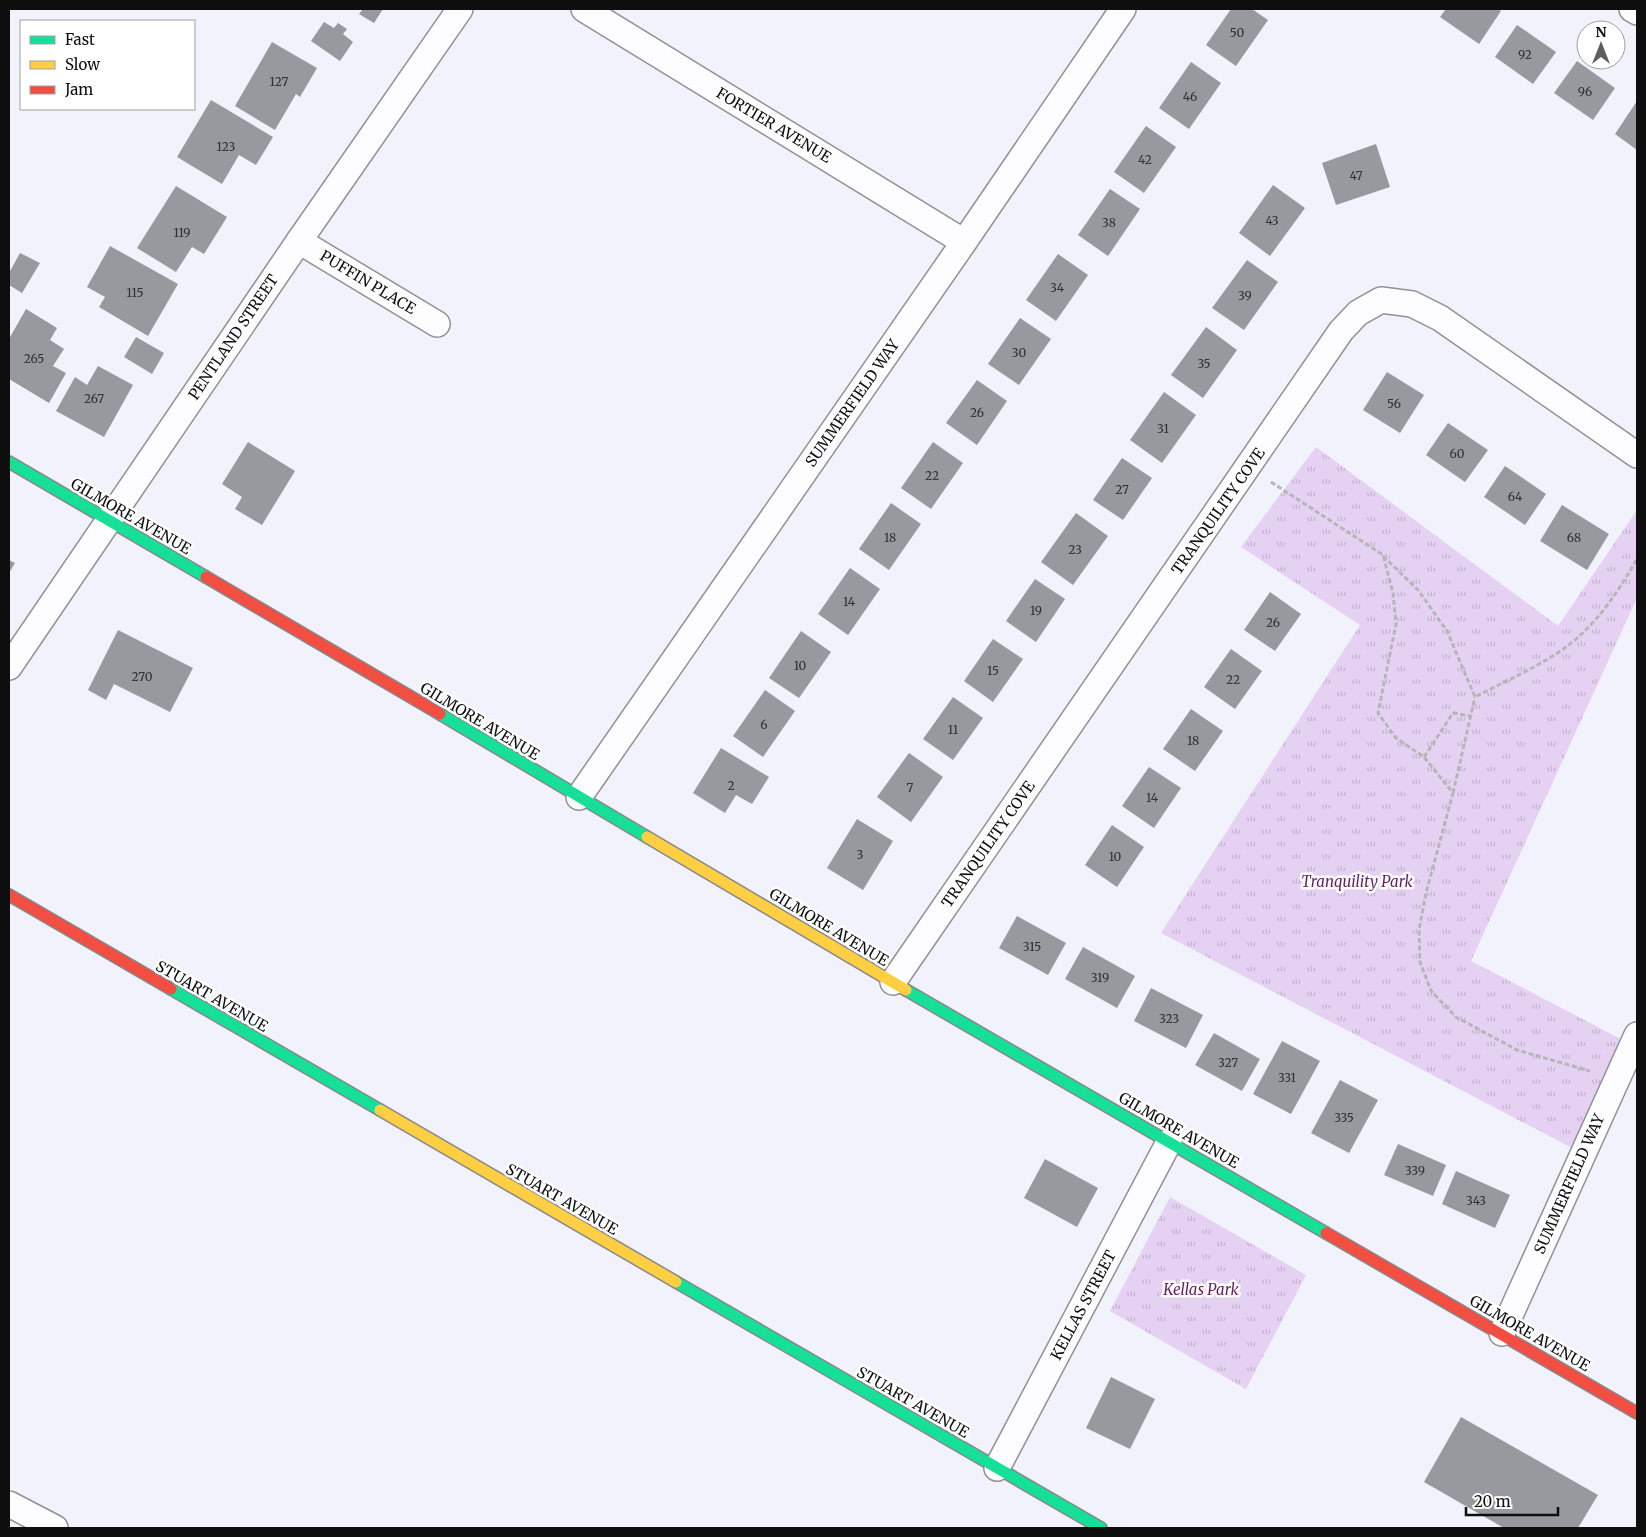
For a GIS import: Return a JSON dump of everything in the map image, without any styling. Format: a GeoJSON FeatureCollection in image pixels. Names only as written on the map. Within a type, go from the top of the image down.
{"type":"FeatureCollection","features":[{"type":"Feature","properties":{"kind":"street","name":"PENTLAND STREET"},"geometry":{"type":"LineString","coordinates":[[9,667],[299,241],[460,9]]}},
{"type":"Feature","properties":{"kind":"street","name":"FORTIER AVENUE"},"geometry":{"type":"LineString","coordinates":[[584,9],[964,242]]}},
{"type":"Feature","properties":{"kind":"street","name":"SUMMERFIELD WAY"},"geometry":{"type":"LineString","coordinates":[[579,797],[964,242],[1123,9]]}},
{"type":"Feature","properties":{"kind":"street"},"geometry":{"type":"LineString","coordinates":[[1632,9],[1637,12]]}},
{"type":"Feature","properties":{"kind":"street","name":"PUFFIN PLACE"},"geometry":{"type":"LineString","coordinates":[[299,241],[437,324]]}},
{"type":"Feature","properties":{"kind":"street","name":"TRANQUILITY COVE"},"geometry":{"type":"LineString","coordinates":[[893,982],[1341,331],[1358,312],[1381,300],[1412,304],[1440,318],[1637,455]]}},
{"type":"Feature","properties":{"kind":"street","name":"GILMORE AVENUE"},"geometry":{"type":"LineString","coordinates":[[9,462],[893,982],[1502,1333],[1637,1413]]}},
{"type":"Feature","properties":{"kind":"street","name":"STUART AVENUE"},"geometry":{"type":"LineString","coordinates":[[9,895],[1101,1528]]}},
{"type":"Feature","properties":{"kind":"street","name":"SUMMERFIELD WAY"},"geometry":{"type":"LineString","coordinates":[[1502,1333],[1637,1035]]}},
{"type":"Feature","properties":{"kind":"street","name":"KELLAS STREET"},"geometry":{"type":"LineString","coordinates":[[997,1468],[1169,1142]]}},
{"type":"Feature","properties":{"kind":"street"},"geometry":{"type":"LineString","coordinates":[[9,1504],[55,1528]]}},
{"type":"Feature","properties":{"kind":"path"},"geometry":{"type":"LineString","coordinates":[[1248,467],[1382,555],[1418,590],[1446,630],[1475,697],[1453,793],[1426,893],[1420,930],[1420,962],[1431,992],[1456,1017],[1517,1050],[1589,1071],[1615,1084]]}},
{"type":"Feature","properties":{"kind":"path"},"geometry":{"type":"LineString","coordinates":[[1382,555],[1393,593],[1396,624],[1378,713],[1396,738],[1424,757],[1453,793]]}},
{"type":"Feature","properties":{"kind":"path"},"geometry":{"type":"LineString","coordinates":[[1475,697],[1566,647],[1593,622],[1612,600],[1637,559]]}},
{"type":"Feature","properties":{"kind":"path"},"geometry":{"type":"LineString","coordinates":[[1424,757],[1453,713],[1471,716]]}},
{"type":"Feature","properties":{"kind":"green space","name":"Tranquility Park"},"geometry":{"type":"Polygon","coordinates":[[[1316,447],[1558,626],[1637,510],[1637,598],[1471,961],[1621,1039],[1574,1149],[1161,933],[1360,625],[1241,547],[1316,447]]]}},
{"type":"Feature","properties":{"kind":"green space","name":"Kellas Park"},"geometry":{"type":"Polygon","coordinates":[[[1170,1197],[1306,1275],[1246,1389],[1110,1311],[1170,1197]]]}},
{"type":"Feature","properties":{"kind":"building"},"geometry":{"type":"Polygon","coordinates":[[[363,9],[383,9],[374,23],[359,14],[363,9]]]}},
{"type":"Feature","properties":{"kind":"building"},"geometry":{"type":"Polygon","coordinates":[[[1231,9],[1252,9],[1268,20],[1236,66],[1206,45],[1231,9]]]}},
{"type":"Feature","properties":{"kind":"building"},"geometry":{"type":"Polygon","coordinates":[[[1446,9],[1497,9],[1501,11],[1479,44],[1440,17],[1446,9]]]}},
{"type":"Feature","properties":{"kind":"building"},"geometry":{"type":"Polygon","coordinates":[[[324,22],[334,28],[338,23],[347,29],[343,34],[353,42],[340,61],[311,41],[324,22]]]}},
{"type":"Feature","properties":{"kind":"building"},"geometry":{"type":"Polygon","coordinates":[[[1517,25],[1556,52],[1533,84],[1495,57],[1517,25]]]}},
{"type":"Feature","properties":{"kind":"building"},"geometry":{"type":"Polygon","coordinates":[[[272,42],[317,68],[300,97],[296,94],[275,130],[235,106],[272,42]]]}},
{"type":"Feature","properties":{"kind":"building"},"geometry":{"type":"Polygon","coordinates":[[[1191,62],[1221,83],[1189,129],[1159,108],[1191,62]]]}},
{"type":"Feature","properties":{"kind":"building"},"geometry":{"type":"Polygon","coordinates":[[[1576,62],[1576,70],[1590,70],[1615,88],[1593,120],[1554,93],[1576,62]]]}},
{"type":"Feature","properties":{"kind":"building"},"geometry":{"type":"Polygon","coordinates":[[[211,100],[273,137],[256,165],[239,155],[222,184],[177,157],[211,100]]]}},
{"type":"Feature","properties":{"kind":"building"},"geometry":{"type":"Polygon","coordinates":[[[1637,101],[1637,150],[1615,134],[1637,101]]]}},
{"type":"Feature","properties":{"kind":"building"},"geometry":{"type":"Polygon","coordinates":[[[1146,126],[1176,147],[1144,193],[1114,172],[1146,126]]]}},
{"type":"Feature","properties":{"kind":"building"},"geometry":{"type":"Polygon","coordinates":[[[1376,144],[1390,187],[1336,205],[1322,163],[1376,144]]]}},
{"type":"Feature","properties":{"kind":"building"},"geometry":{"type":"Polygon","coordinates":[[[1273,185],[1305,208],[1270,256],[1239,233],[1273,185]]]}},
{"type":"Feature","properties":{"kind":"building"},"geometry":{"type":"Polygon","coordinates":[[[176,186],[227,217],[204,254],[192,247],[176,272],[137,248],[176,186]]]}},
{"type":"Feature","properties":{"kind":"building"},"geometry":{"type":"Polygon","coordinates":[[[1110,189],[1140,209],[1108,256],[1078,235],[1110,189]]]}},
{"type":"Feature","properties":{"kind":"building"},"geometry":{"type":"Polygon","coordinates":[[[110,246],[178,284],[148,336],[99,307],[105,297],[87,287],[110,246]]]}},
{"type":"Feature","properties":{"kind":"building"},"geometry":{"type":"Polygon","coordinates":[[[20,253],[40,263],[22,293],[9,285],[9,273],[20,253]]]}},
{"type":"Feature","properties":{"kind":"building"},"geometry":{"type":"Polygon","coordinates":[[[1058,254],[1088,275],[1056,321],[1026,300],[1058,254]]]}},
{"type":"Feature","properties":{"kind":"building"},"geometry":{"type":"Polygon","coordinates":[[[1247,260],[1278,282],[1244,330],[1212,308],[1247,260]]]}},
{"type":"Feature","properties":{"kind":"building"},"geometry":{"type":"Polygon","coordinates":[[[26,309],[57,328],[50,340],[64,349],[53,366],[66,373],[49,403],[9,379],[9,339],[26,309]]]}},
{"type":"Feature","properties":{"kind":"building"},"geometry":{"type":"Polygon","coordinates":[[[1020,318],[1051,339],[1019,385],[988,364],[1020,318]]]}},
{"type":"Feature","properties":{"kind":"building"},"geometry":{"type":"Polygon","coordinates":[[[1206,327],[1237,350],[1203,398],[1171,375],[1206,327]]]}},
{"type":"Feature","properties":{"kind":"building"},"geometry":{"type":"Polygon","coordinates":[[[136,337],[164,353],[152,374],[124,357],[136,337]]]}},
{"type":"Feature","properties":{"kind":"building"},"geometry":{"type":"Polygon","coordinates":[[[98,366],[133,385],[104,437],[56,411],[75,377],[87,385],[98,366]]]}},
{"type":"Feature","properties":{"kind":"building"},"geometry":{"type":"Polygon","coordinates":[[[1387,372],[1424,395],[1400,433],[1363,410],[1387,372]]]}},
{"type":"Feature","properties":{"kind":"building"},"geometry":{"type":"Polygon","coordinates":[[[977,380],[1007,401],[977,445],[946,423],[977,380]]]}},
{"type":"Feature","properties":{"kind":"building"},"geometry":{"type":"Polygon","coordinates":[[[1164,392],[1196,415],[1162,463],[1130,440],[1164,392]]]}},
{"type":"Feature","properties":{"kind":"building"},"geometry":{"type":"Polygon","coordinates":[[[1448,423],[1488,450],[1465,482],[1426,455],[1448,423]]]}},
{"type":"Feature","properties":{"kind":"building"},"geometry":{"type":"Polygon","coordinates":[[[248,442],[295,471],[262,525],[235,509],[242,497],[222,484],[248,442]]]}},
{"type":"Feature","properties":{"kind":"building"},"geometry":{"type":"Polygon","coordinates":[[[933,442],[963,463],[931,509],[901,488],[933,442]]]}},
{"type":"Feature","properties":{"kind":"building"},"geometry":{"type":"Polygon","coordinates":[[[1122,458],[1152,478],[1123,520],[1093,500],[1122,458]]]}},
{"type":"Feature","properties":{"kind":"building"},"geometry":{"type":"Polygon","coordinates":[[[1505,466],[1546,494],[1525,525],[1484,497],[1505,466]]]}},
{"type":"Feature","properties":{"kind":"building"},"geometry":{"type":"Polygon","coordinates":[[[891,503],[921,524],[889,570],[859,549],[891,503]]]}},
{"type":"Feature","properties":{"kind":"building"},"geometry":{"type":"Polygon","coordinates":[[[1562,505],[1609,534],[1587,570],[1540,541],[1562,505]]]}},
{"type":"Feature","properties":{"kind":"building"},"geometry":{"type":"Polygon","coordinates":[[[1076,513],[1108,536],[1073,585],[1041,562],[1076,513]]]}},
{"type":"Feature","properties":{"kind":"building"},"geometry":{"type":"Polygon","coordinates":[[[9,560],[15,563],[9,573],[9,560]]]}},
{"type":"Feature","properties":{"kind":"building"},"geometry":{"type":"Polygon","coordinates":[[[850,568],[880,589],[848,635],[818,614],[850,568]]]}},
{"type":"Feature","properties":{"kind":"building"},"geometry":{"type":"Polygon","coordinates":[[[1035,579],[1065,599],[1036,642],[1006,621],[1035,579]]]}},
{"type":"Feature","properties":{"kind":"building"},"geometry":{"type":"Polygon","coordinates":[[[1270,592],[1301,614],[1275,651],[1244,630],[1270,592]]]}},
{"type":"Feature","properties":{"kind":"building"},"geometry":{"type":"Polygon","coordinates":[[[118,630],[193,668],[170,712],[114,684],[106,700],[88,690],[118,630]]]}},
{"type":"Feature","properties":{"kind":"building"},"geometry":{"type":"Polygon","coordinates":[[[801,631],[831,652],[799,698],[769,678],[801,631]]]}},
{"type":"Feature","properties":{"kind":"building"},"geometry":{"type":"Polygon","coordinates":[[[993,639],[1023,659],[993,702],[964,681],[993,639]]]}},
{"type":"Feature","properties":{"kind":"building"},"geometry":{"type":"Polygon","coordinates":[[[1231,649],[1262,671],[1235,709],[1204,687],[1231,649]]]}},
{"type":"Feature","properties":{"kind":"building"},"geometry":{"type":"Polygon","coordinates":[[[765,690],[795,711],[763,757],[733,736],[765,690]]]}},
{"type":"Feature","properties":{"kind":"building"},"geometry":{"type":"Polygon","coordinates":[[[953,697],[983,718],[953,760],[923,739],[953,697]]]}},
{"type":"Feature","properties":{"kind":"building"},"geometry":{"type":"Polygon","coordinates":[[[1191,709],[1223,731],[1195,771],[1163,749],[1191,709]]]}},
{"type":"Feature","properties":{"kind":"building"},"geometry":{"type":"Polygon","coordinates":[[[721,748],[769,777],[752,804],[736,795],[725,813],[693,793],[721,748]]]}},
{"type":"Feature","properties":{"kind":"building"},"geometry":{"type":"Polygon","coordinates":[[[909,753],[943,777],[911,822],[877,797],[909,753]]]}},
{"type":"Feature","properties":{"kind":"building"},"geometry":{"type":"Polygon","coordinates":[[[1149,767],[1181,788],[1154,828],[1122,806],[1149,767]]]}},
{"type":"Feature","properties":{"kind":"building"},"geometry":{"type":"Polygon","coordinates":[[[857,819],[893,841],[863,890],[827,868],[857,819]]]}},
{"type":"Feature","properties":{"kind":"building"},"geometry":{"type":"Polygon","coordinates":[[[1112,825],[1144,847],[1117,887],[1085,865],[1112,825]]]}},
{"type":"Feature","properties":{"kind":"building"},"geometry":{"type":"Polygon","coordinates":[[[1017,916],[1066,943],[1048,975],[999,948],[1017,916]]]}},
{"type":"Feature","properties":{"kind":"building"},"geometry":{"type":"Polygon","coordinates":[[[1083,947],[1135,976],[1117,1008],[1065,979],[1083,947]]]}},
{"type":"Feature","properties":{"kind":"building"},"geometry":{"type":"Polygon","coordinates":[[[1151,988],[1203,1015],[1186,1048],[1134,1021],[1151,988]]]}},
{"type":"Feature","properties":{"kind":"building"},"geometry":{"type":"Polygon","coordinates":[[[1214,1033],[1260,1059],[1242,1091],[1195,1065],[1214,1033]]]}},
{"type":"Feature","properties":{"kind":"building"},"geometry":{"type":"Polygon","coordinates":[[[1282,1041],[1320,1061],[1291,1114],[1253,1094],[1282,1041]]]}},
{"type":"Feature","properties":{"kind":"building"},"geometry":{"type":"Polygon","coordinates":[[[1340,1080],[1378,1100],[1349,1153],[1311,1133],[1340,1080]]]}},
{"type":"Feature","properties":{"kind":"building"},"geometry":{"type":"Polygon","coordinates":[[[1398,1144],[1446,1165],[1433,1196],[1384,1175],[1398,1144]]]}},
{"type":"Feature","properties":{"kind":"building"},"geometry":{"type":"Polygon","coordinates":[[[1045,1159],[1098,1188],[1077,1227],[1024,1198],[1045,1159]]]}},
{"type":"Feature","properties":{"kind":"building"},"geometry":{"type":"Polygon","coordinates":[[[1456,1171],[1510,1195],[1495,1228],[1442,1204],[1456,1171]]]}},
{"type":"Feature","properties":{"kind":"building"},"geometry":{"type":"Polygon","coordinates":[[[1111,1377],[1155,1399],[1130,1449],[1086,1428],[1111,1377]]]}},
{"type":"Feature","properties":{"kind":"building"},"geometry":{"type":"Polygon","coordinates":[[[1461,1417],[1598,1495],[1578,1528],[1504,1528],[1424,1482],[1461,1417]]]}},
{"type":"Feature","properties":{"kind":"traffic: fast"},"geometry":{"type":"LineString","coordinates":[[9,462],[206,577]]}},
{"type":"Feature","properties":{"kind":"traffic: fast"},"geometry":{"type":"LineString","coordinates":[[440,714],[647,837]]}},
{"type":"Feature","properties":{"kind":"traffic: fast"},"geometry":{"type":"LineString","coordinates":[[171,989],[380,1110]]}},
{"type":"Feature","properties":{"kind":"traffic: fast"},"geometry":{"type":"LineString","coordinates":[[906,990],[1326,1233]]}},
{"type":"Feature","properties":{"kind":"traffic: fast"},"geometry":{"type":"LineString","coordinates":[[676,1282],[1101,1528]]}},
{"type":"Feature","properties":{"kind":"traffic: slow"},"geometry":{"type":"LineString","coordinates":[[647,837],[906,990]]}},
{"type":"Feature","properties":{"kind":"traffic: slow"},"geometry":{"type":"LineString","coordinates":[[380,1110],[676,1282]]}},
{"type":"Feature","properties":{"kind":"traffic: jam"},"geometry":{"type":"LineString","coordinates":[[206,577],[440,714]]}},
{"type":"Feature","properties":{"kind":"traffic: jam"},"geometry":{"type":"LineString","coordinates":[[9,895],[171,989]]}},
{"type":"Feature","properties":{"kind":"traffic: jam"},"geometry":{"type":"LineString","coordinates":[[1326,1233],[1637,1413]]}}]}
